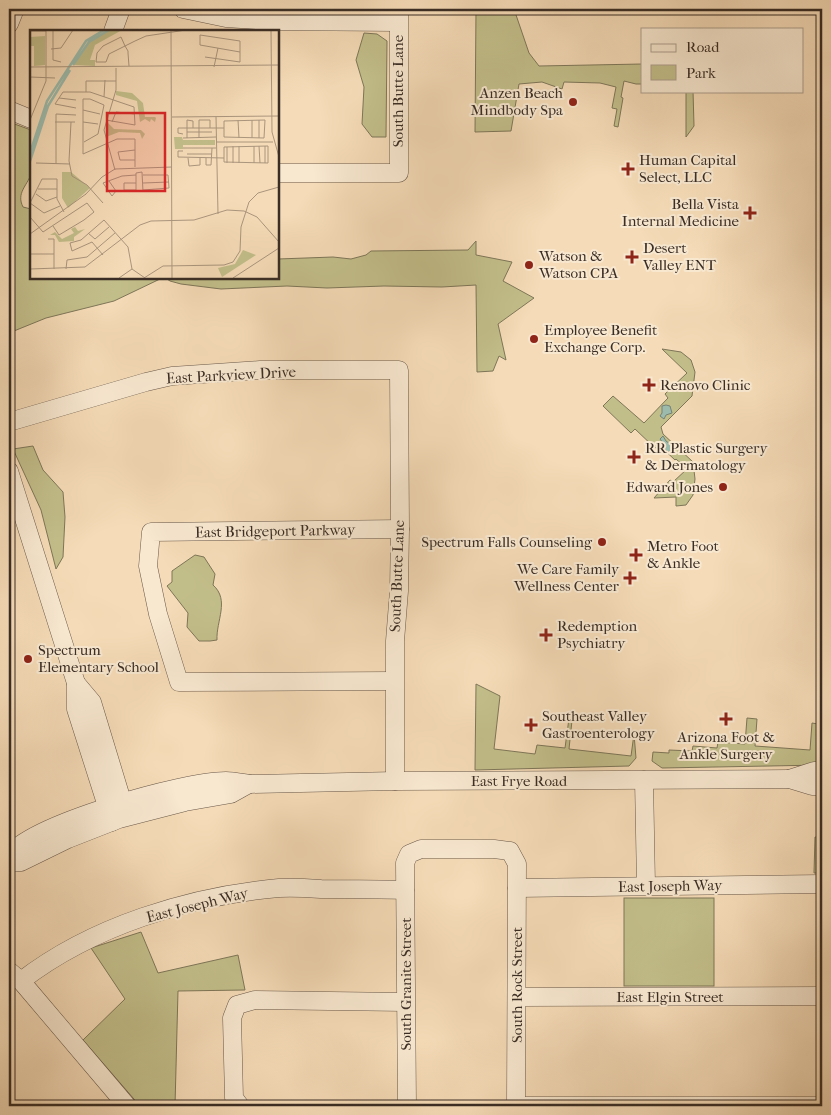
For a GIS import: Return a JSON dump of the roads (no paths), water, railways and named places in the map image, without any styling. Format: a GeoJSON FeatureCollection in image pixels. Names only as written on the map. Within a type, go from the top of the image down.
{"type":"FeatureCollection","features":[{"type":"Feature","properties":{"kind":"street"},"geometry":{"type":"LineString","coordinates":[[9,24],[15,9]]}},
{"type":"Feature","properties":{"kind":"street"},"geometry":{"type":"LineString","coordinates":[[113,30],[121,9]]}},
{"type":"Feature","properties":{"kind":"street"},"geometry":{"type":"LineString","coordinates":[[183,9],[226,18],[260,20],[398,16]]}},
{"type":"Feature","properties":{"kind":"street","name":"South Butte Lane"},"geometry":{"type":"LineString","coordinates":[[279,174],[399,173],[398,16]]}},
{"type":"Feature","properties":{"kind":"street"},"geometry":{"type":"LineString","coordinates":[[9,110],[30,118]]}},
{"type":"Feature","properties":{"kind":"street","name":"East Parkview Drive"},"geometry":{"type":"LineString","coordinates":[[9,422],[172,376],[260,370],[399,370]]}},
{"type":"Feature","properties":{"kind":"street","name":"South Butte Lane"},"geometry":{"type":"LineString","coordinates":[[395,781],[394,681],[400,530],[399,370]]}},
{"type":"Feature","properties":{"kind":"street"},"geometry":{"type":"LineString","coordinates":[[9,471],[76,683],[76,709],[117,812]]}},
{"type":"Feature","properties":{"kind":"street","name":"East Bridgeport Parkway"},"geometry":{"type":"LineString","coordinates":[[394,681],[179,682],[158,614],[148,566],[150,532],[400,530]]}},
{"type":"Feature","properties":{"kind":"street","name":"East Frye Road"},"geometry":{"type":"LineString","coordinates":[[117,812],[231,794],[249,784],[395,781],[790,779],[814,771],[822,771]]}},
{"type":"Feature","properties":{"kind":"street","name":"East Frye Road"},"geometry":{"type":"LineString","coordinates":[[790,779],[812,786],[822,786]]}},
{"type":"Feature","properties":{"kind":"street"},"geometry":{"type":"LineString","coordinates":[[644,780],[646,885]]}},
{"type":"Feature","properties":{"kind":"street"},"geometry":{"type":"LineString","coordinates":[[9,856],[15,848],[81,817],[117,812]]}},
{"type":"Feature","properties":{"kind":"street"},"geometry":{"type":"LineString","coordinates":[[9,863],[21,862],[117,812]]}},
{"type":"Feature","properties":{"kind":"street","name":"South Rock Street"},"geometry":{"type":"LineString","coordinates":[[405,863],[409,854],[421,848],[494,848],[510,851],[517,864],[516,1106]]}},
{"type":"Feature","properties":{"kind":"street","name":"South Granite Street"},"geometry":{"type":"LineString","coordinates":[[405,863],[405,1002],[408,1106]]}},
{"type":"Feature","properties":{"kind":"street","name":"East Joseph Way"},"geometry":{"type":"LineString","coordinates":[[517,888],[822,884]]}},
{"type":"Feature","properties":{"kind":"street","name":"East Joseph Way"},"geometry":{"type":"LineString","coordinates":[[15,976],[41,966],[78,945],[114,928],[160,912],[208,899],[281,888],[405,890]]}},
{"type":"Feature","properties":{"kind":"street"},"geometry":{"type":"LineString","coordinates":[[15,976],[126,1106]]}},
{"type":"Feature","properties":{"kind":"street","name":"East Elgin Street"},"geometry":{"type":"LineString","coordinates":[[517,997],[822,996]]}},
{"type":"Feature","properties":{"kind":"street"},"geometry":{"type":"LineString","coordinates":[[240,1106],[234,1098],[232,1018],[237,1005],[255,1000],[405,1002]]}},
{"type":"Feature","properties":{"kind":"street"},"geometry":{"type":"LineString","coordinates":[[516,1106],[822,1106]]}},
{"type":"Feature","properties":{"kind":"place","name":"Anzen Beach Mindbody Spa"},"geometry":{"type":"Point","coordinates":[573,102]}},
{"type":"Feature","properties":{"kind":"place","name":"Human Capital Select, LLC"},"geometry":{"type":"Point","coordinates":[628,169]}},
{"type":"Feature","properties":{"kind":"place","name":"Bella Vista Internal Medicine"},"geometry":{"type":"Point","coordinates":[750,213]}},
{"type":"Feature","properties":{"kind":"place","name":"Desert Valley ENT"},"geometry":{"type":"Point","coordinates":[632,257]}},
{"type":"Feature","properties":{"kind":"place","name":"Watson & Watson CPA"},"geometry":{"type":"Point","coordinates":[529,265]}},
{"type":"Feature","properties":{"kind":"place","name":"Employee Benefit Exchange Corp."},"geometry":{"type":"Point","coordinates":[534,339]}},
{"type":"Feature","properties":{"kind":"place","name":"Renovo Clinic"},"geometry":{"type":"Point","coordinates":[649,385]}},
{"type":"Feature","properties":{"kind":"place","name":"RR Plastic Surgery & Dermatology"},"geometry":{"type":"Point","coordinates":[634,457]}},
{"type":"Feature","properties":{"kind":"place","name":"Edward Jones"},"geometry":{"type":"Point","coordinates":[723,487]}},
{"type":"Feature","properties":{"kind":"place","name":"Spectrum Falls Counseling"},"geometry":{"type":"Point","coordinates":[602,542]}},
{"type":"Feature","properties":{"kind":"place","name":"Metro Foot & Ankle"},"geometry":{"type":"Point","coordinates":[636,555]}},
{"type":"Feature","properties":{"kind":"place","name":"We Care Family Wellness Center"},"geometry":{"type":"Point","coordinates":[630,578]}},
{"type":"Feature","properties":{"kind":"place","name":"Redemption Psychiatry"},"geometry":{"type":"Point","coordinates":[546,635]}},
{"type":"Feature","properties":{"kind":"place","name":"Spectrum Elementary School"},"geometry":{"type":"Point","coordinates":[28,659]}},
{"type":"Feature","properties":{"kind":"place","name":"Arizona Foot & Ankle Surgery"},"geometry":{"type":"Point","coordinates":[726,719]}},
{"type":"Feature","properties":{"kind":"place","name":"Southeast Valley Gastroenterology"},"geometry":{"type":"Point","coordinates":[531,725]}}]}
